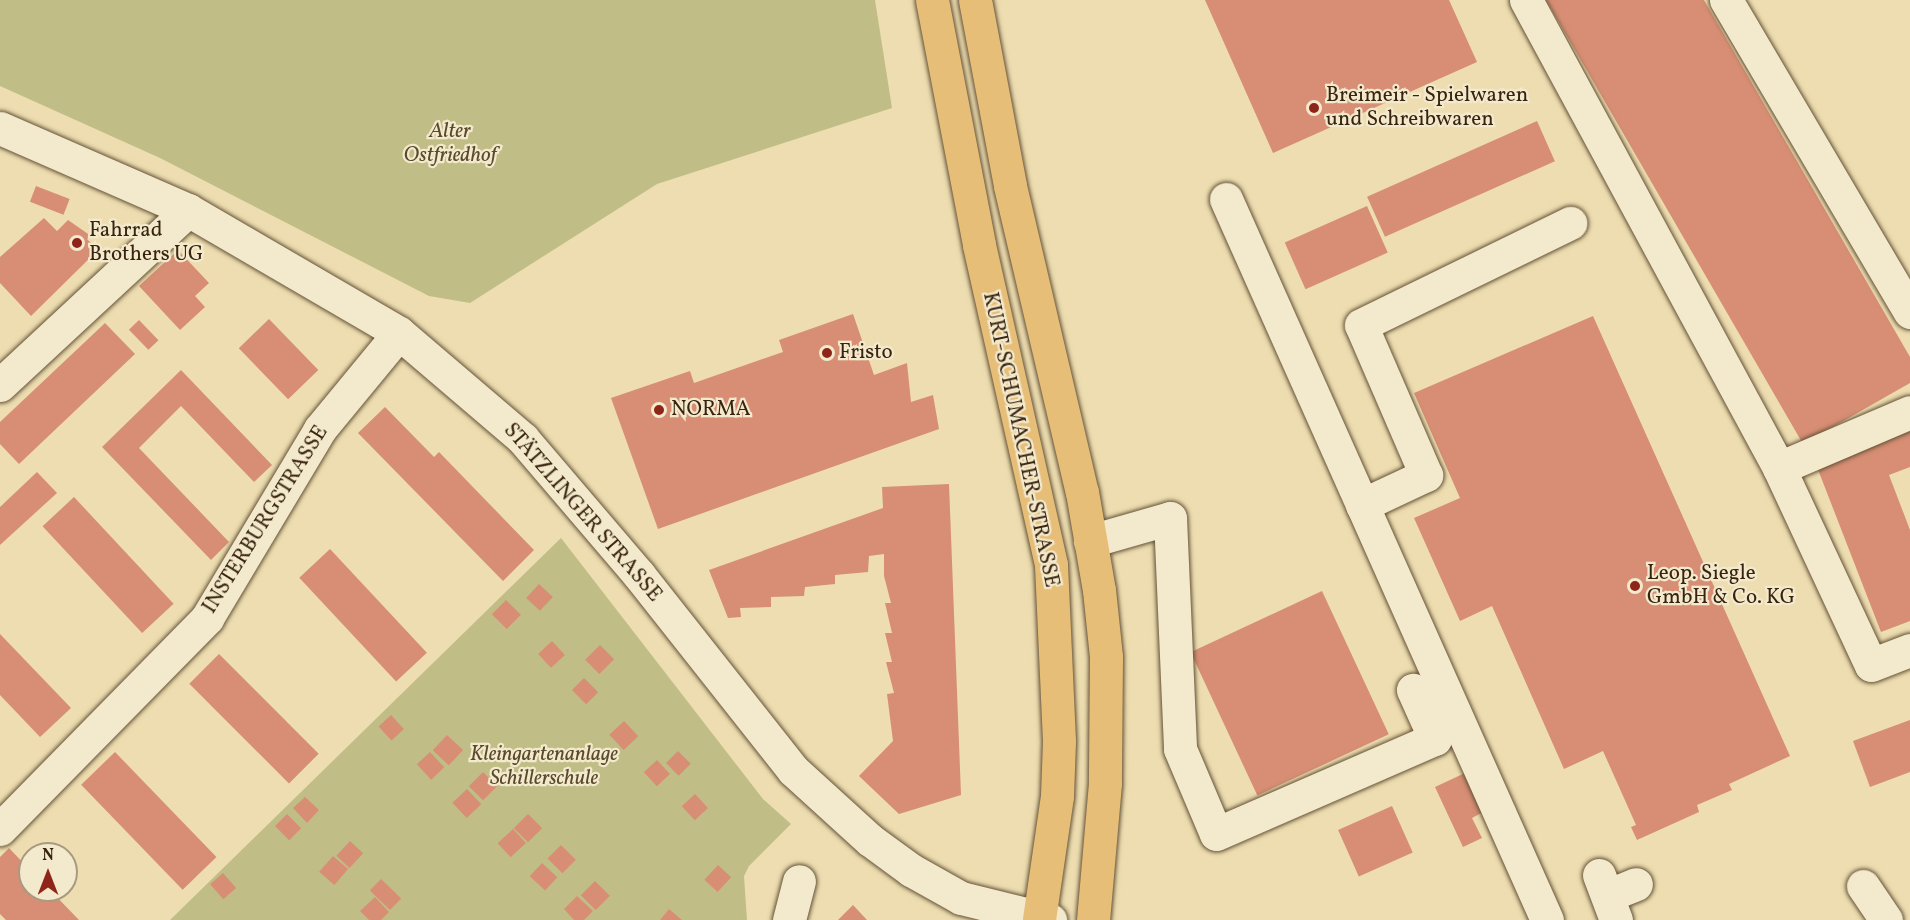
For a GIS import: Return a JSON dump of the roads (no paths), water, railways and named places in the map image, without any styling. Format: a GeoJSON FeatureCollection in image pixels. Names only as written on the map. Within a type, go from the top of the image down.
{"type":"FeatureCollection","features":[{"type":"Feature","properties":{"kind":"main road","name":"KURT-SCHUMACHER-STRASSE"},"geometry":{"type":"LineString","coordinates":[[932,0],[974,224],[1051,565],[1059,741],[1057,796],[1043,919]]}},
{"type":"Feature","properties":{"kind":"main road"},"geometry":{"type":"LineString","coordinates":[[975,0],[1010,186],[1090,541],[1106,657],[1105,783],[1093,920]]}},
{"type":"Feature","properties":{"kind":"street"},"geometry":{"type":"LineString","coordinates":[[1526,0],[1779,468],[1871,665],[1910,650]]}},
{"type":"Feature","properties":{"kind":"street"},"geometry":{"type":"LineString","coordinates":[[1726,0],[1910,312]]}},
{"type":"Feature","properties":{"kind":"street","name":"STÄTZLINGER STRASSE"},"geometry":{"type":"LineString","coordinates":[[0,128],[188,210],[399,333],[523,439],[639,575],[793,770],[836,809],[911,870],[961,898],[1043,919]]}},
{"type":"Feature","properties":{"kind":"street"},"geometry":{"type":"LineString","coordinates":[[1227,199],[1547,920]]}},
{"type":"Feature","properties":{"kind":"street"},"geometry":{"type":"LineString","coordinates":[[0,385],[188,210]]}},
{"type":"Feature","properties":{"kind":"street"},"geometry":{"type":"LineString","coordinates":[[1362,505],[1426,475],[1361,325],[1570,223]]}},
{"type":"Feature","properties":{"kind":"street","name":"INSTERBURGSTRASSE"},"geometry":{"type":"LineString","coordinates":[[0,829],[207,618],[320,429],[399,333]]}},
{"type":"Feature","properties":{"kind":"street"},"geometry":{"type":"LineString","coordinates":[[1779,468],[1910,412]]}},
{"type":"Feature","properties":{"kind":"street"},"geometry":{"type":"LineString","coordinates":[[1090,541],[1170,518],[1180,749],[1216,834],[1435,739],[1413,690]]}},
{"type":"Feature","properties":{"kind":"street"},"geometry":{"type":"LineString","coordinates":[[789,920],[799,881]]}},
{"type":"Feature","properties":{"kind":"street"},"geometry":{"type":"LineString","coordinates":[[1863,886],[1888,920],[1910,912]]}},
{"type":"Feature","properties":{"kind":"place","name":"Breimeir - Spielwaren und Schreibwaren"},"geometry":{"type":"Point","coordinates":[1314,108]}},
{"type":"Feature","properties":{"kind":"place","name":"Fahrrad Brothers UG"},"geometry":{"type":"Point","coordinates":[77,243]}},
{"type":"Feature","properties":{"kind":"place","name":"Fristo"},"geometry":{"type":"Point","coordinates":[827,353]}},
{"type":"Feature","properties":{"kind":"place","name":"NORMA"},"geometry":{"type":"Point","coordinates":[659,410]}},
{"type":"Feature","properties":{"kind":"place","name":"Leop. Siegle GmbH & Co. KG"},"geometry":{"type":"Point","coordinates":[1635,586]}},
{"type":"Feature","properties":{"kind":"park label","name":"Alter Ostfriedhof"},"geometry":{"type":"Point","coordinates":[450,144]}},
{"type":"Feature","properties":{"kind":"park label","name":"Kleingartenanlage Schillerschule"},"geometry":{"type":"Point","coordinates":[544,767]}}]}
